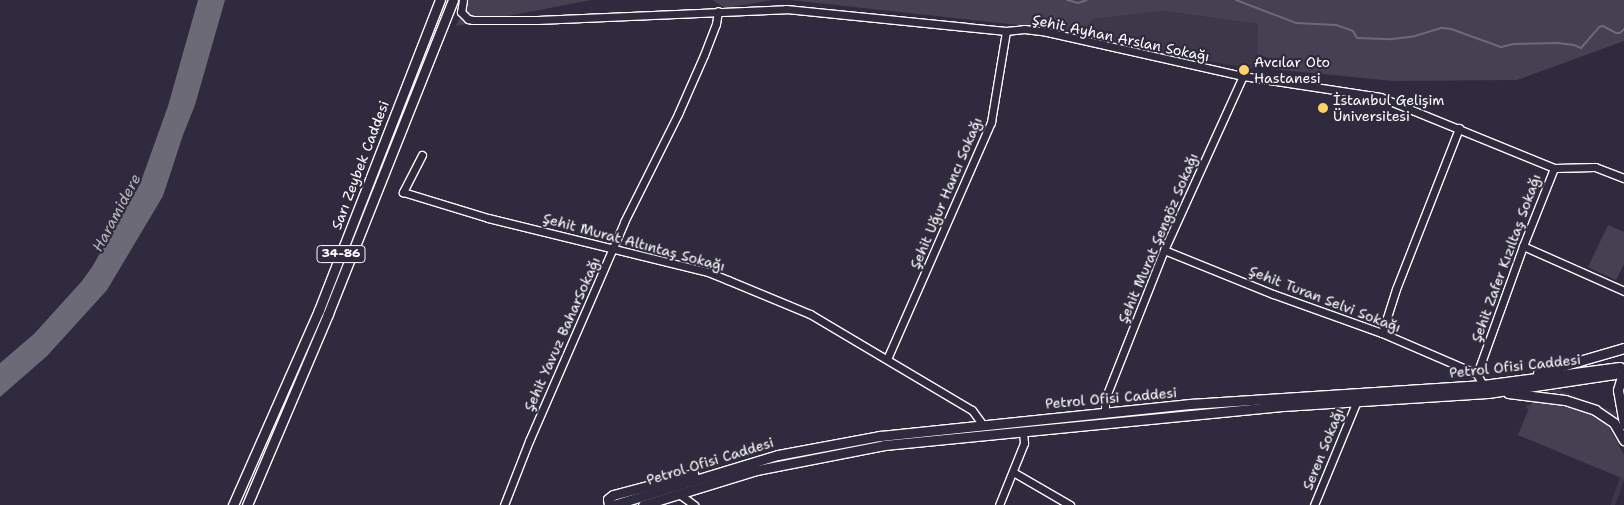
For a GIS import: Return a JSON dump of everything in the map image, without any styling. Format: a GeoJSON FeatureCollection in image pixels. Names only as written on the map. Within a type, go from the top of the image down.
{"type":"FeatureCollection","features":[{"type":"Feature","properties":{"kind":"main road","name":"Sarı Zeybek Caddesi"},"geometry":{"type":"LineString","coordinates":[[233,505],[319,310],[440,0]]}},
{"type":"Feature","properties":{"kind":"main road","name":"Sarı Zeybek Caddesi"},"geometry":{"type":"LineString","coordinates":[[247,505],[328,314],[453,0]]}},
{"type":"Feature","properties":{"kind":"main road"},"geometry":{"type":"LineString","coordinates":[[1509,382],[1624,348]]}},
{"type":"Feature","properties":{"kind":"main road","name":"Petrol Ofisi Caddesi"},"geometry":{"type":"LineString","coordinates":[[613,505],[749,463],[802,450],[871,438],[1105,412],[1198,404],[1486,389],[1509,382],[1620,370]]}},
{"type":"Feature","properties":{"kind":"main road","name":"Petrol Ofisi Caddesi"},"geometry":{"type":"LineString","coordinates":[[643,505],[757,470],[847,450],[1282,406],[1356,403],[1486,389],[1620,370]]}},
{"type":"Feature","properties":{"kind":"main road"},"geometry":{"type":"LineString","coordinates":[[1620,370],[1618,390],[1624,424]]}},
{"type":"Feature","properties":{"kind":"main road"},"geometry":{"type":"LineString","coordinates":[[1486,389],[1580,404],[1595,410],[1614,423],[1624,440]]}},
{"type":"Feature","properties":{"kind":"main road"},"geometry":{"type":"LineString","coordinates":[[1021,421],[1023,431]]}},
{"type":"Feature","properties":{"kind":"main road"},"geometry":{"type":"LineString","coordinates":[[609,505],[608,499],[619,494],[722,467],[749,463]]}},
{"type":"Feature","properties":{"kind":"street","name":"Şehit Ayhan Arslan Sokağı"},"geometry":{"type":"LineString","coordinates":[[463,0],[461,12],[468,19],[473,20],[537,20],[786,9],[1006,30],[1024,29],[1046,32],[1243,76],[1380,98],[1459,128],[1554,168],[1595,167],[1611,171],[1624,178]]}},
{"type":"Feature","properties":{"kind":"street","name":"Şehit Yavuz BaharSokağı"},"geometry":{"type":"LineString","coordinates":[[504,505],[529,441],[613,249],[696,72],[716,24],[718,11]]}},
{"type":"Feature","properties":{"kind":"street","name":"Şehit Uğur Hancı Sokağı"},"geometry":{"type":"LineString","coordinates":[[887,359],[991,122],[1006,30]]}},
{"type":"Feature","properties":{"kind":"street","name":"Şehit Murat Şengöz Sokağı"},"geometry":{"type":"LineString","coordinates":[[1105,412],[1105,399],[1164,250],[1243,76]]}},
{"type":"Feature","properties":{"kind":"street"},"geometry":{"type":"LineString","coordinates":[[1382,333],[1396,290],[1459,128]]}},
{"type":"Feature","properties":{"kind":"street","name":"Şehit Murat Altıntaş Sokağı"},"geometry":{"type":"LineString","coordinates":[[422,155],[403,192],[488,218],[728,280],[810,314],[972,410],[983,425]]}},
{"type":"Feature","properties":{"kind":"street","name":"Şehit Zafer Kızıltaş Sokağı"},"geometry":{"type":"LineString","coordinates":[[1477,374],[1523,246],[1554,168]]}},
{"type":"Feature","properties":{"kind":"street"},"geometry":{"type":"LineString","coordinates":[[1523,246],[1624,291]]}},
{"type":"Feature","properties":{"kind":"street","name":"Şehit Turan Selvi Sokağı"},"geometry":{"type":"LineString","coordinates":[[1164,250],[1273,294],[1382,333],[1477,374]]}},
{"type":"Feature","properties":{"kind":"street"},"geometry":{"type":"LineString","coordinates":[[1477,374],[1486,389]]}},
{"type":"Feature","properties":{"kind":"street","name":"Seren Sokağı"},"geometry":{"type":"LineString","coordinates":[[1314,505],[1356,403]]}},
{"type":"Feature","properties":{"kind":"street"},"geometry":{"type":"LineString","coordinates":[[999,505],[1024,443],[1023,431]]}},
{"type":"Feature","properties":{"kind":"street"},"geometry":{"type":"LineString","coordinates":[[1013,472],[1058,502],[1070,505]]}},
{"type":"Feature","properties":{"kind":"street"},"geometry":{"type":"LineString","coordinates":[[679,494],[694,505]]}},
{"type":"Feature","properties":{"kind":"shaded area"},"geometry":{"type":"Polygon","coordinates":[[[198,0],[225,0],[195,105],[163,196],[107,290],[47,356],[0,397],[0,363],[34,334],[82,281],[140,184],[168,106],[198,0]]]}},
{"type":"Feature","properties":{"kind":"shaded area"},"geometry":{"type":"Polygon","coordinates":[[[467,0],[591,0],[456,26],[467,0]]]}},
{"type":"Feature","properties":{"kind":"shaded area"},"geometry":{"type":"Polygon","coordinates":[[[712,0],[773,0],[726,8],[712,0]]]}},
{"type":"Feature","properties":{"kind":"shaded area"},"geometry":{"type":"Polygon","coordinates":[[[790,0],[1624,0],[1624,41],[1517,80],[1394,81],[1271,69],[1271,59],[1257,54],[1258,24],[1164,11],[1093,19],[1083,32],[790,0]]]}},
{"type":"Feature","properties":{"kind":"shaded area"},"geometry":{"type":"Polygon","coordinates":[[[1164,11],[1258,24],[1257,54],[1252,69],[1148,50],[1083,32],[1093,19],[1164,11]]]}},
{"type":"Feature","properties":{"kind":"shaded area"},"geometry":{"type":"Polygon","coordinates":[[[1608,225],[1624,232],[1624,264],[1616,280],[1588,267],[1608,225]]]}},
{"type":"Feature","properties":{"kind":"shaded area"},"geometry":{"type":"Polygon","coordinates":[[[1536,381],[1624,415],[1624,420],[1559,395],[1561,403],[1552,413],[1621,441],[1621,427],[1624,428],[1624,446],[1525,408],[1527,404],[1547,412],[1550,404],[1540,402],[1538,399],[1552,399],[1554,393],[1534,386],[1536,381]]]}},
{"type":"Feature","properties":{"kind":"shaded area"},"geometry":{"type":"Polygon","coordinates":[[[1532,401],[1576,409],[1596,417],[1607,424],[1624,455],[1624,479],[1518,435],[1532,401]]]}},
{"type":"Feature","properties":{"kind":"shaded area"},"geometry":{"type":"Polygon","coordinates":[[[1624,466],[1624,481],[1615,505],[1610,505],[1624,466]]]}},
{"type":"Feature","properties":{"kind":"waterway"},"geometry":{"type":"LineString","coordinates":[[1067,0],[1078,3],[1087,0]]}},
{"type":"Feature","properties":{"kind":"waterway"},"geometry":{"type":"LineString","coordinates":[[1236,0],[1296,23],[1336,25],[1353,31],[1357,38],[1392,39],[1415,36],[1442,28],[1451,29],[1501,47],[1514,44],[1558,43],[1581,48],[1599,27],[1603,26],[1616,33],[1620,33],[1624,29]]}},
{"type":"Feature","properties":{"kind":"place","name":"Avcılar Oto Hastanesi"},"geometry":{"type":"Point","coordinates":[1244,70]}},
{"type":"Feature","properties":{"kind":"place","name":"İstanbul Gelişim Üniversitesi"},"geometry":{"type":"Point","coordinates":[1323,108]}},
{"type":"Feature","properties":{"kind":"water label","name":"Haramidere"},"geometry":{"type":"Point","coordinates":[117,213]}}]}
